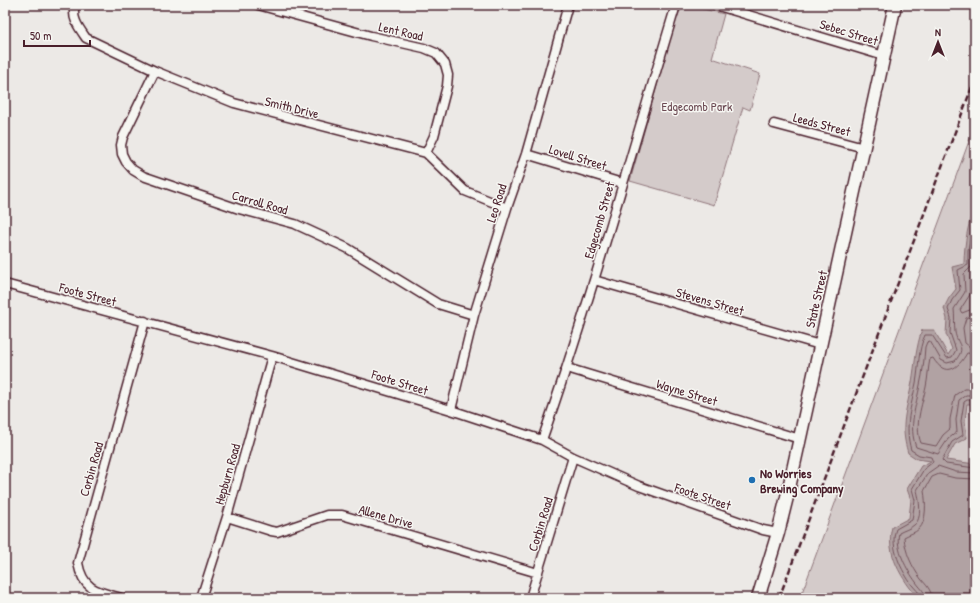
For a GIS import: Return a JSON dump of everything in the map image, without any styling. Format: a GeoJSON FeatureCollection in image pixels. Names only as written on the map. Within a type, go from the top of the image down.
{"type":"FeatureCollection","features":[{"type":"Feature","properties":{"kind":"main road","name":"State Street"},"geometry":{"type":"LineString","coordinates":[[758,598],[778,533],[800,439],[895,5]]}},
{"type":"Feature","properties":{"kind":"street","name":"Smith Drive"},"geometry":{"type":"LineString","coordinates":[[75,5],[75,19],[86,38],[155,71],[234,103],[426,153],[465,191],[507,208]]}},
{"type":"Feature","properties":{"kind":"street","name":"Lent Road"},"geometry":{"type":"LineString","coordinates":[[258,5],[363,34],[424,48],[436,53],[445,64],[448,75],[447,86],[434,136],[426,153]]}},
{"type":"Feature","properties":{"kind":"street","name":"Leo Road"},"geometry":{"type":"LineString","coordinates":[[451,410],[474,315],[507,208],[526,154],[568,5]]}},
{"type":"Feature","properties":{"kind":"street","name":"Edgecomb Street"},"geometry":{"type":"LineString","coordinates":[[542,440],[567,368],[676,5]]}},
{"type":"Feature","properties":{"kind":"street","name":"Sebec Street"},"geometry":{"type":"LineString","coordinates":[[715,5],[884,56]]}},
{"type":"Feature","properties":{"kind":"street","name":"Carroll Road"},"geometry":{"type":"LineString","coordinates":[[155,71],[123,137],[122,154],[133,170],[143,176],[176,189],[295,224],[346,248],[438,304],[474,315]]}},
{"type":"Feature","properties":{"kind":"street","name":"Leeds Street"},"geometry":{"type":"LineString","coordinates":[[774,124],[864,148]]}},
{"type":"Feature","properties":{"kind":"street","name":"Lovell Street"},"geometry":{"type":"LineString","coordinates":[[526,154],[622,183]]}},
{"type":"Feature","properties":{"kind":"street","name":"Stevens Street"},"geometry":{"type":"LineString","coordinates":[[594,280],[820,345]]}},
{"type":"Feature","properties":{"kind":"street","name":"Foote Street"},"geometry":{"type":"LineString","coordinates":[[5,284],[272,356],[451,410],[542,440],[573,457],[639,486],[763,530],[778,533]]}},
{"type":"Feature","properties":{"kind":"street","name":"Corbin Road"},"geometry":{"type":"LineString","coordinates":[[122,598],[100,592],[86,584],[82,579],[78,563],[145,321]]}},
{"type":"Feature","properties":{"kind":"street","name":"Hepburn Road"},"geometry":{"type":"LineString","coordinates":[[201,598],[227,517],[272,356]]}},
{"type":"Feature","properties":{"kind":"street","name":"Wayne Street"},"geometry":{"type":"LineString","coordinates":[[567,368],[800,439]]}},
{"type":"Feature","properties":{"kind":"street","name":"Corbin Road"},"geometry":{"type":"LineString","coordinates":[[530,598],[573,457]]}},
{"type":"Feature","properties":{"kind":"street","name":"Allene Drive"},"geometry":{"type":"LineString","coordinates":[[227,517],[271,532],[277,532],[327,515],[342,515],[538,573]]}},
{"type":"Feature","properties":{"kind":"green space","name":"Edgecomb Park"},"geometry":{"type":"Polygon","coordinates":[[[687,5],[724,14],[712,58],[760,74],[750,110],[743,107],[714,205],[630,181],[675,22],[680,11],[687,5]]]}},
{"type":"Feature","properties":{"kind":"green space"},"geometry":{"type":"Polygon","coordinates":[[[975,125],[975,598],[800,598],[975,125]]]}},
{"type":"Feature","properties":{"kind":"water"},"geometry":{"type":"Polygon","coordinates":[[[975,202],[975,315],[972,328],[973,338],[975,340],[975,404],[967,404],[965,421],[967,438],[955,444],[946,460],[975,464],[975,598],[918,598],[906,583],[896,565],[890,537],[892,527],[909,518],[911,500],[907,489],[921,466],[931,461],[917,459],[908,453],[904,434],[905,417],[917,349],[922,330],[934,330],[948,355],[952,349],[946,334],[947,319],[944,308],[956,289],[952,267],[964,264],[967,232],[975,202]]]}},
{"type":"Feature","properties":{"kind":"railway"},"geometry":{"type":"LineString","coordinates":[[779,598],[975,79]]}},
{"type":"Feature","properties":{"kind":"place","name":"No Worries Brewing Company"},"geometry":{"type":"Point","coordinates":[752,480]}}]}
